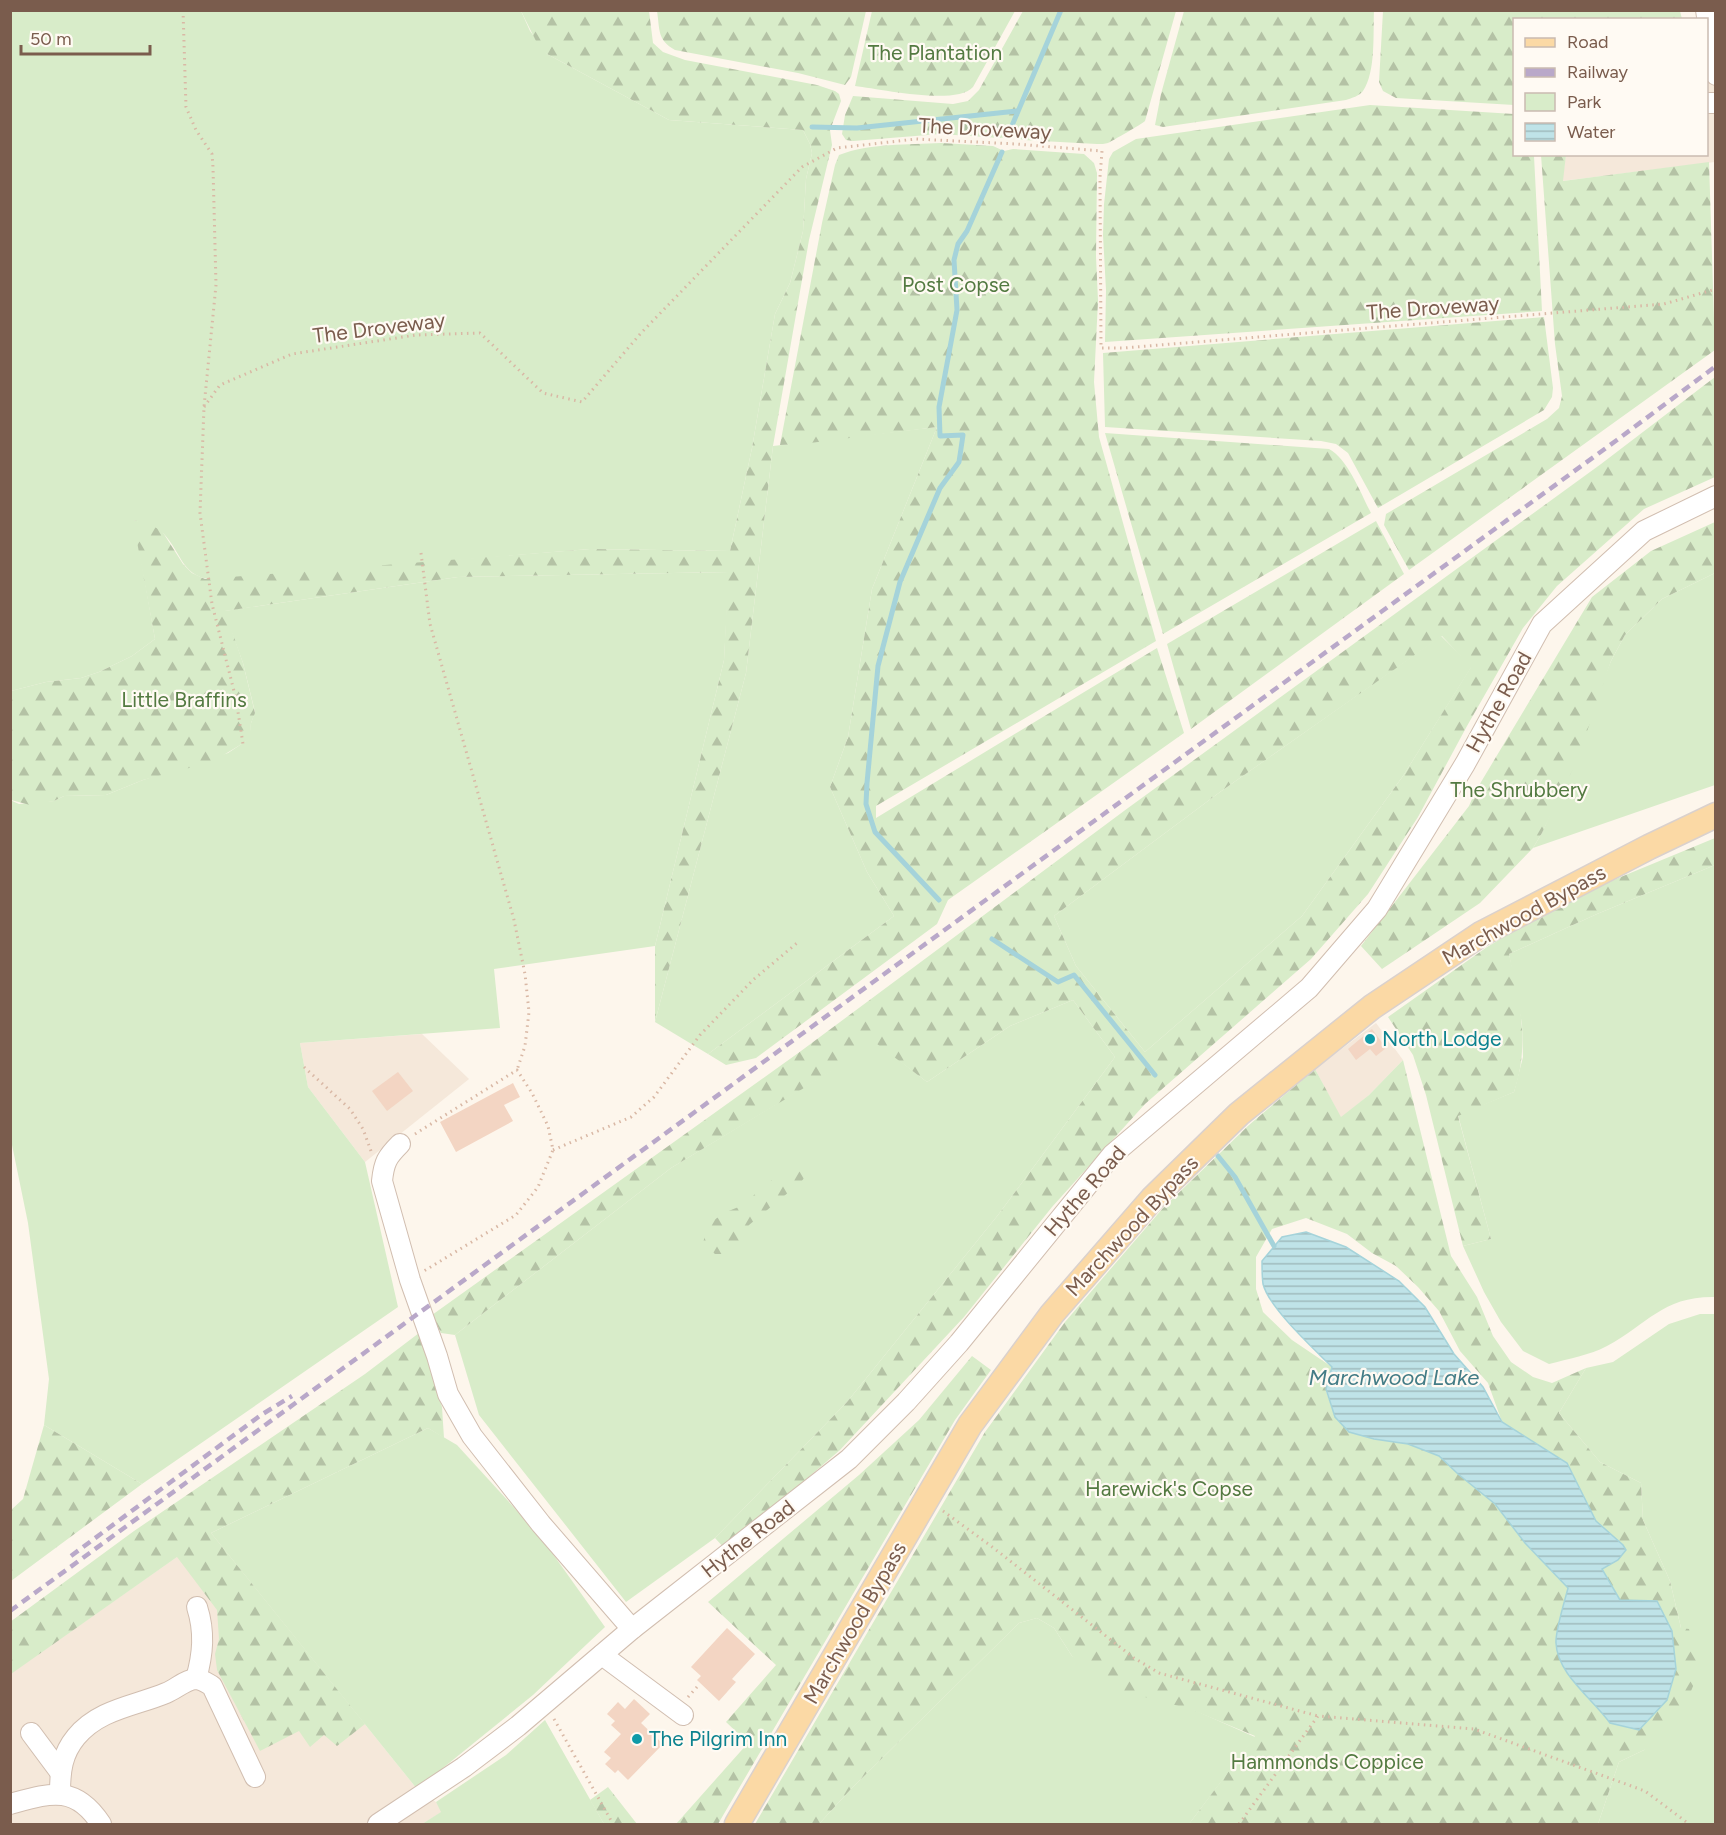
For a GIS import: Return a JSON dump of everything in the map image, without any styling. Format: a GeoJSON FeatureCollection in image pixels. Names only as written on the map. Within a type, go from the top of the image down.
{"type":"FeatureCollection","features":[{"type":"Feature","properties":{"kind":"main road","name":"Marchwood Bypass"},"geometry":{"type":"LineString","coordinates":[[737,1824],[970,1425],[1052,1314],[1152,1199],[1239,1114],[1372,1007],[1481,934],[1716,815]]}},
{"type":"Feature","properties":{"kind":"street"},"geometry":{"type":"LineString","coordinates":[[1708,23],[1716,75]]}},
{"type":"Feature","properties":{"kind":"street","name":"Hythe Road"},"geometry":{"type":"LineString","coordinates":[[378,1824],[464,1767],[545,1704],[632,1629],[849,1459],[906,1402],[959,1343],[1112,1155],[1309,988],[1377,909],[1465,764],[1542,624],[1644,531],[1716,496]]}},
{"type":"Feature","properties":{"kind":"street"},"geometry":{"type":"LineString","coordinates":[[400,1144],[389,1155],[383,1166],[382,1181],[410,1280],[448,1394],[472,1436],[542,1524],[632,1629]]}},
{"type":"Feature","properties":{"kind":"street"},"geometry":{"type":"LineString","coordinates":[[196,1679],[202,1658],[203,1641],[202,1623],[197,1607]]}},
{"type":"Feature","properties":{"kind":"street"},"geometry":{"type":"LineString","coordinates":[[602,1655],[683,1715]]}},
{"type":"Feature","properties":{"kind":"street"},"geometry":{"type":"LineString","coordinates":[[60,1793],[60,1772],[66,1752],[91,1722],[111,1711],[168,1692],[196,1679],[212,1686],[255,1777]]}},
{"type":"Feature","properties":{"kind":"street"},"geometry":{"type":"LineString","coordinates":[[31,1733],[60,1772]]}},
{"type":"Feature","properties":{"kind":"street"},"geometry":{"type":"LineString","coordinates":[[10,1804],[37,1796],[60,1793],[77,1800],[101,1824]]}},
{"type":"Feature","properties":{"kind":"path"},"geometry":{"type":"LineString","coordinates":[[183,10],[186,107],[196,130],[212,154],[213,167],[216,285],[204,407],[200,513],[212,604],[236,699],[243,744]]}},
{"type":"Feature","properties":{"kind":"path","name":"The Droveway"},"geometry":{"type":"LineString","coordinates":[[204,407],[220,385],[292,354],[416,335],[480,333],[543,393],[582,402],[641,333],[802,166],[837,148],[916,139],[1102,151],[1101,348],[1664,304],[1716,289]]}},
{"type":"Feature","properties":{"kind":"path"},"geometry":{"type":"LineString","coordinates":[[400,1144],[517,1070],[525,1046],[529,1012],[525,974],[514,920],[430,624],[421,553]]}},
{"type":"Feature","properties":{"kind":"path"},"geometry":{"type":"LineString","coordinates":[[553,1150],[631,1118],[654,1097],[700,1035],[753,980],[797,943]]}},
{"type":"Feature","properties":{"kind":"path"},"geometry":{"type":"LineString","coordinates":[[304,1068],[350,1109],[363,1129],[382,1181]]}},
{"type":"Feature","properties":{"kind":"path"},"geometry":{"type":"LineString","coordinates":[[410,1280],[516,1215],[538,1187],[553,1150],[548,1126],[532,1093],[517,1070]]}},
{"type":"Feature","properties":{"kind":"path"},"geometry":{"type":"LineString","coordinates":[[927,1499],[1134,1658],[1159,1673],[1318,1716],[1474,1729],[1645,1791],[1689,1824]]}},
{"type":"Feature","properties":{"kind":"path"},"geometry":{"type":"LineString","coordinates":[[545,1704],[613,1824]]}},
{"type":"Feature","properties":{"kind":"path"},"geometry":{"type":"LineString","coordinates":[[1239,1824],[1318,1716]]}},
{"type":"Feature","properties":{"kind":"shaded area"},"geometry":{"type":"Polygon","coordinates":[[[1715,11],[1715,162],[1562,181],[1566,156],[1708,156],[1708,27],[1715,11]]]}},
{"type":"Feature","properties":{"kind":"shaded area"},"geometry":{"type":"Polygon","coordinates":[[[1376,1023],[1403,1060],[1369,1095],[1341,1118],[1315,1069],[1376,1023]]]}},
{"type":"Feature","properties":{"kind":"shaded area"},"geometry":{"type":"Polygon","coordinates":[[[422,1034],[469,1079],[365,1162],[308,1087],[300,1043],[422,1034]]]}},
{"type":"Feature","properties":{"kind":"shaded area"},"geometry":{"type":"Polygon","coordinates":[[[211,1533],[417,1789],[436,1802],[442,1812],[422,1824],[11,1824],[10,1674],[211,1533]]]}},
{"type":"Feature","properties":{"kind":"green space"},"geometry":{"type":"Polygon","coordinates":[[[657,10],[866,11],[851,77],[845,85],[798,73],[675,50],[662,38],[657,10]]]}},
{"type":"Feature","properties":{"kind":"green space"},"geometry":{"type":"Polygon","coordinates":[[[10,11],[521,11],[530,31],[547,54],[669,120],[803,130],[812,153],[806,179],[803,231],[790,283],[775,314],[752,448],[730,551],[590,549],[216,580],[204,578],[189,570],[163,533],[134,520],[155,639],[132,656],[99,672],[81,678],[46,682],[11,691],[10,11]]]}},
{"type":"Feature","properties":{"kind":"green space","name":"Little Braffins"},"geometry":{"type":"Polygon","coordinates":[[[521,11],[649,11],[653,43],[663,52],[685,60],[817,85],[835,91],[839,94],[841,101],[830,130],[832,145],[809,240],[773,446],[746,673],[655,1022],[655,946],[724,660],[728,572],[458,577],[225,611],[243,663],[255,713],[251,723],[250,739],[212,762],[143,780],[106,795],[64,796],[54,801],[30,805],[11,800],[11,691],[46,682],[81,678],[99,672],[132,656],[155,639],[133,520],[149,524],[162,531],[183,564],[192,573],[205,579],[590,549],[730,551],[752,448],[775,314],[790,283],[803,231],[806,179],[812,153],[810,144],[803,130],[669,120],[540,49],[521,11]]]}},
{"type":"Feature","properties":{"kind":"green space","name":"The Plantation"},"geometry":{"type":"Polygon","coordinates":[[[872,11],[1015,11],[973,87],[964,93],[935,96],[855,86],[872,11]]]}},
{"type":"Feature","properties":{"kind":"green space"},"geometry":{"type":"Polygon","coordinates":[[[1023,11],[1176,11],[1145,121],[1111,142],[1103,144],[1023,140],[1012,136],[1000,138],[940,134],[846,140],[842,134],[845,115],[853,96],[953,104],[968,101],[979,90],[1023,11]]]}},
{"type":"Feature","properties":{"kind":"green space"},"geometry":{"type":"Polygon","coordinates":[[[1184,11],[1374,11],[1373,52],[1367,83],[1361,93],[1346,100],[1163,127],[1155,125],[1161,94],[1184,11]]]}},
{"type":"Feature","properties":{"kind":"green space"},"geometry":{"type":"Polygon","coordinates":[[[1383,11],[1680,11],[1682,18],[1513,18],[1513,105],[1396,98],[1383,91],[1379,82],[1383,11]]]}},
{"type":"Feature","properties":{"kind":"green space"},"geometry":{"type":"Polygon","coordinates":[[[1370,105],[1513,114],[1513,156],[1534,156],[1542,311],[1105,342],[1106,290],[1103,235],[1109,159],[1113,152],[1136,139],[1370,105]]]}},
{"type":"Feature","properties":{"kind":"green space","name":"Post Copse"},"geometry":{"type":"Polygon","coordinates":[[[941,143],[993,146],[1004,151],[1013,149],[1084,154],[1094,163],[1097,173],[1098,301],[1094,382],[1099,437],[1156,641],[876,806],[876,818],[1157,648],[1184,733],[948,900],[937,924],[756,1058],[726,1065],[708,1054],[894,916],[867,872],[830,787],[848,737],[872,589],[937,427],[780,445],[822,223],[839,155],[876,146],[941,143]]]}},
{"type":"Feature","properties":{"kind":"green space"},"geometry":{"type":"Polygon","coordinates":[[[1541,156],[1566,156],[1563,181],[1709,162],[1715,350],[1409,570],[1384,525],[1386,514],[1547,419],[1559,408],[1562,396],[1555,344],[1541,156]]]}},
{"type":"Feature","properties":{"kind":"green space"},"geometry":{"type":"Polygon","coordinates":[[[1544,317],[1553,388],[1552,397],[1544,410],[1378,508],[1348,453],[1336,444],[1321,441],[1105,427],[1103,353],[1544,317]]]}},
{"type":"Feature","properties":{"kind":"green space"},"geometry":{"type":"Polygon","coordinates":[[[1715,377],[1715,477],[1644,509],[1557,586],[1523,628],[1418,817],[1368,894],[1311,959],[1145,1104],[1052,1207],[964,1317],[840,1450],[725,1549],[715,1538],[847,1402],[998,1215],[1115,1057],[1073,1000],[1010,1026],[927,1082],[877,1044],[671,1168],[455,1335],[441,1333],[432,1315],[801,1051],[1128,808],[1601,464],[1715,377]],[[1442,636],[1220,792],[1054,916],[1076,966],[1145,1052],[1302,916],[1403,776],[1471,667],[1442,636]]]}},
{"type":"Feature","properties":{"kind":"green space"},"geometry":{"type":"Polygon","coordinates":[[[937,427],[872,589],[848,737],[830,787],[867,872],[894,916],[708,1054],[655,1022],[746,673],[773,446],[937,427]]]}},
{"type":"Feature","properties":{"kind":"green space"},"geometry":{"type":"Polygon","coordinates":[[[1105,433],[1329,449],[1348,469],[1371,513],[1163,634],[1105,433]]]}},
{"type":"Feature","properties":{"kind":"green space"},"geometry":{"type":"Polygon","coordinates":[[[1376,521],[1404,574],[1191,729],[1167,644],[1376,521]]]}},
{"type":"Feature","properties":{"kind":"green space","name":"The Shrubbery"},"geometry":{"type":"Polygon","coordinates":[[[1715,522],[1715,573],[1662,599],[1625,635],[1611,661],[1578,758],[1533,848],[1480,903],[1382,969],[1361,946],[1469,806],[1475,792],[1592,597],[1651,551],[1715,522]]]}},
{"type":"Feature","properties":{"kind":"green space"},"geometry":{"type":"Polygon","coordinates":[[[729,572],[724,660],[655,946],[494,969],[500,1028],[300,1043],[308,1087],[365,1162],[398,1307],[142,1484],[44,1425],[49,1379],[28,1223],[11,1140],[10,800],[19,804],[54,801],[64,796],[106,795],[143,780],[228,753],[249,739],[255,712],[243,663],[224,611],[458,577],[729,572]]]}},
{"type":"Feature","properties":{"kind":"green space"},"geometry":{"type":"Polygon","coordinates":[[[1715,573],[1715,785],[1533,848],[1556,801],[1611,661],[1625,635],[1662,599],[1715,573]]]}},
{"type":"Feature","properties":{"kind":"green space"},"geometry":{"type":"Polygon","coordinates":[[[1441,636],[1472,666],[1403,776],[1302,916],[1145,1052],[1076,966],[1054,916],[1220,792],[1441,636]]]}},
{"type":"Feature","properties":{"kind":"green space"},"geometry":{"type":"Polygon","coordinates":[[[1715,838],[1715,865],[1597,914],[1509,954],[1520,1006],[1522,1058],[1514,1092],[1458,1116],[1491,1239],[1463,1246],[1426,1095],[1413,1055],[1388,1017],[1487,947],[1570,898],[1715,838]]]}},
{"type":"Feature","properties":{"kind":"green space"},"geometry":{"type":"Polygon","coordinates":[[[1715,865],[1715,1297],[1697,1298],[1669,1306],[1607,1346],[1549,1364],[1523,1351],[1501,1322],[1463,1246],[1491,1239],[1458,1115],[1514,1092],[1523,1057],[1522,1024],[1509,954],[1597,914],[1715,865]]]}},
{"type":"Feature","properties":{"kind":"green space"},"geometry":{"type":"Polygon","coordinates":[[[1073,1000],[1115,1057],[998,1215],[847,1402],[715,1538],[626,1602],[479,1415],[455,1335],[671,1168],[877,1043],[927,1082],[1010,1026],[1073,1000]]]}},
{"type":"Feature","properties":{"kind":"green space","name":"Harewick's Copse"},"geometry":{"type":"Polygon","coordinates":[[[1403,1060],[1451,1256],[1477,1297],[1493,1336],[1511,1362],[1533,1377],[1552,1383],[1586,1368],[1559,1413],[1600,1462],[1641,1483],[1643,1520],[1670,1581],[1681,1628],[1689,1629],[1700,1669],[1689,1696],[1670,1723],[1644,1750],[1619,1762],[1598,1824],[1189,1824],[1255,1736],[1190,1709],[1122,1691],[1072,1656],[1054,1628],[1037,1618],[1019,1623],[851,1789],[819,1824],[755,1824],[985,1432],[1065,1322],[1163,1208],[1249,1125],[1315,1069],[1341,1117],[1369,1095],[1403,1060]],[[1306,1218],[1272,1229],[1256,1257],[1256,1289],[1263,1312],[1292,1340],[1332,1367],[1326,1391],[1335,1417],[1374,1439],[1408,1444],[1439,1456],[1495,1504],[1525,1543],[1568,1588],[1557,1631],[1558,1654],[1569,1676],[1610,1723],[1667,1700],[1676,1668],[1672,1631],[1620,1600],[1602,1569],[1623,1545],[1596,1521],[1567,1463],[1502,1422],[1488,1383],[1460,1351],[1439,1311],[1396,1266],[1372,1253],[1347,1234],[1306,1218]]]}},
{"type":"Feature","properties":{"kind":"green space"},"geometry":{"type":"Polygon","coordinates":[[[792,1163],[803,1165],[808,1173],[801,1182],[749,1225],[731,1254],[715,1254],[703,1243],[708,1224],[726,1212],[741,1206],[792,1163]]]}},
{"type":"Feature","properties":{"kind":"green space"},"geometry":{"type":"Polygon","coordinates":[[[1700,1314],[1715,1314],[1715,1824],[1598,1824],[1619,1762],[1644,1750],[1681,1628],[1670,1581],[1643,1520],[1641,1483],[1600,1462],[1559,1413],[1586,1368],[1613,1362],[1669,1324],[1700,1314]]]}},
{"type":"Feature","properties":{"kind":"green space"},"geometry":{"type":"Polygon","coordinates":[[[419,1333],[442,1407],[444,1438],[428,1428],[211,1533],[365,1724],[337,1746],[324,1735],[310,1747],[299,1731],[260,1751],[217,1670],[215,1654],[219,1639],[217,1610],[177,1557],[11,1674],[10,1622],[134,1531],[365,1374],[419,1333]]]}},
{"type":"Feature","properties":{"kind":"green space"},"geometry":{"type":"Polygon","coordinates":[[[972,1356],[991,1370],[955,1420],[718,1824],[676,1824],[748,1743],[726,1722],[776,1665],[708,1602],[859,1475],[919,1420],[972,1356]]]}},
{"type":"Feature","properties":{"kind":"green space"},"geometry":{"type":"Polygon","coordinates":[[[44,1425],[142,1484],[11,1581],[11,1510],[23,1499],[44,1425]]]}},
{"type":"Feature","properties":{"kind":"green space"},"geometry":{"type":"Polygon","coordinates":[[[428,1428],[457,1445],[540,1536],[605,1627],[533,1695],[417,1789],[211,1533],[428,1428]]]}},
{"type":"Feature","properties":{"kind":"green space"},"geometry":{"type":"Polygon","coordinates":[[[1037,1618],[1054,1628],[1072,1656],[1255,1737],[1189,1824],[819,1824],[851,1789],[1019,1623],[1037,1618]]]}},
{"type":"Feature","properties":{"kind":"green space"},"geometry":{"type":"Polygon","coordinates":[[[545,1720],[604,1824],[422,1824],[441,1812],[436,1802],[506,1755],[545,1720]]]}},
{"type":"Feature","properties":{"kind":"green space"},"geometry":{"type":"Polygon","coordinates":[[[608,1787],[637,1824],[604,1824],[590,1800],[608,1787]]]}},
{"type":"Feature","properties":{"kind":"water","name":"Marchwood Lake"},"geometry":{"type":"Polygon","coordinates":[[[1306,1232],[1346,1247],[1399,1281],[1425,1307],[1454,1354],[1483,1387],[1502,1422],[1567,1463],[1596,1521],[1623,1545],[1626,1550],[1618,1560],[1602,1569],[1620,1600],[1657,1601],[1672,1631],[1676,1669],[1667,1700],[1639,1730],[1610,1723],[1569,1676],[1562,1665],[1556,1643],[1568,1588],[1525,1543],[1495,1504],[1439,1456],[1408,1444],[1374,1439],[1349,1432],[1335,1417],[1326,1389],[1332,1367],[1283,1316],[1267,1294],[1263,1284],[1262,1261],[1282,1237],[1306,1232]]]}},
{"type":"Feature","properties":{"kind":"building","name":"North Lodge"},"geometry":{"type":"Polygon","coordinates":[[[1372,1029],[1386,1048],[1376,1056],[1370,1049],[1356,1060],[1348,1049],[1372,1029]]]}},
{"type":"Feature","properties":{"kind":"building"},"geometry":{"type":"Polygon","coordinates":[[[398,1072],[413,1091],[387,1111],[372,1091],[398,1072]]]}},
{"type":"Feature","properties":{"kind":"building"},"geometry":{"type":"Polygon","coordinates":[[[513,1083],[520,1097],[504,1105],[513,1121],[456,1152],[440,1122],[513,1083]]]}},
{"type":"Feature","properties":{"kind":"building","name":"The Pilgrim Inn"},"geometry":{"type":"Polygon","coordinates":[[[727,1628],[755,1654],[732,1679],[736,1682],[719,1701],[697,1680],[701,1676],[691,1667],[727,1628]]]}},
{"type":"Feature","properties":{"kind":"building","name":"The Pilgrim Inn"},"geometry":{"type":"Polygon","coordinates":[[[634,1699],[650,1714],[641,1723],[663,1744],[628,1780],[618,1770],[615,1773],[605,1764],[611,1758],[604,1752],[621,1734],[611,1725],[615,1721],[607,1714],[618,1702],[625,1709],[634,1699]]]}},
{"type":"Feature","properties":{"kind":"waterway"},"geometry":{"type":"LineString","coordinates":[[1008,135],[1061,10]]}},
{"type":"Feature","properties":{"kind":"waterway"},"geometry":{"type":"LineString","coordinates":[[812,127],[857,128],[1017,111]]}},
{"type":"Feature","properties":{"kind":"waterway"},"geometry":{"type":"LineString","coordinates":[[939,900],[875,832],[866,804],[867,783],[878,666],[900,582],[940,488],[959,462],[963,435],[940,436],[939,407],[957,310],[954,260],[958,244],[967,231],[1002,152]]}},
{"type":"Feature","properties":{"kind":"waterway"},"geometry":{"type":"LineString","coordinates":[[992,939],[1058,982],[1074,975],[1155,1075]]}},
{"type":"Feature","properties":{"kind":"waterway"},"geometry":{"type":"LineString","coordinates":[[1218,1156],[1235,1177],[1274,1246]]}},
{"type":"Feature","properties":{"kind":"railway"},"geometry":{"type":"LineString","coordinates":[[10,1611],[1716,366]]}},
{"type":"Feature","properties":{"kind":"railway"},"geometry":{"type":"LineString","coordinates":[[71,1556],[261,1415],[292,1396]]}},
{"type":"Feature","properties":{"kind":"place","name":"North Lodge"},"geometry":{"type":"Point","coordinates":[1370,1039]}},
{"type":"Feature","properties":{"kind":"place","name":"The Pilgrim Inn"},"geometry":{"type":"Point","coordinates":[637,1739]}},
{"type":"Feature","properties":{"kind":"park label","name":"Hammonds Coppice"},"geometry":{"type":"Point","coordinates":[1327,1762]}}]}
